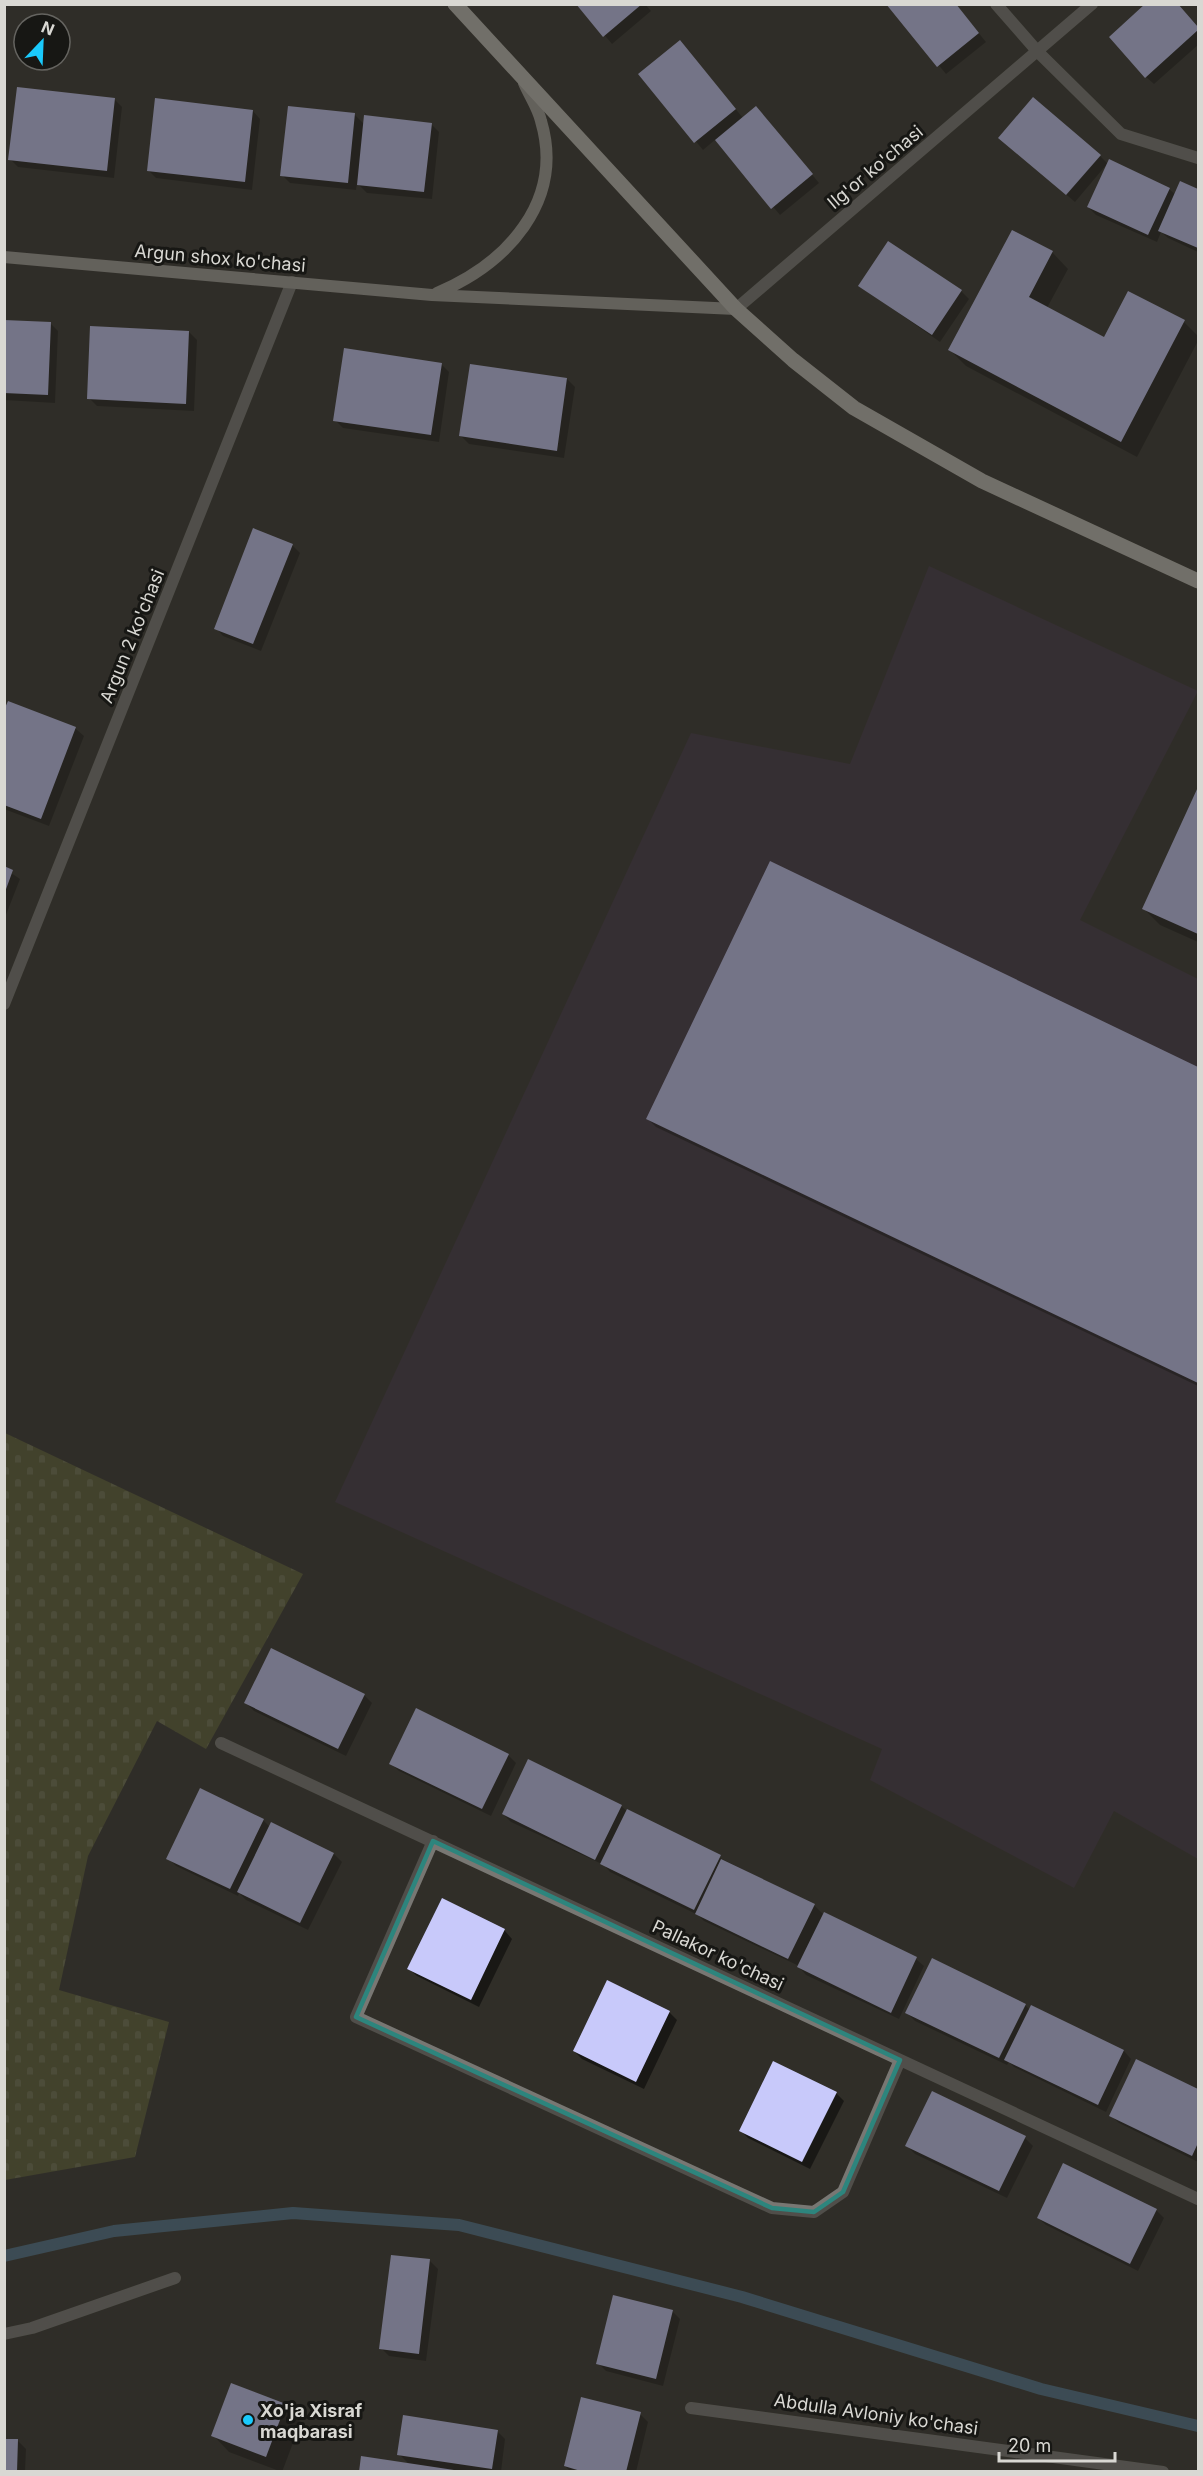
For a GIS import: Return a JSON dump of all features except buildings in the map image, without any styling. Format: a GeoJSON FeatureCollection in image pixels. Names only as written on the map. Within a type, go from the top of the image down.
{"type":"FeatureCollection","features":[{"type":"Feature","properties":{"kind":"main road"},"geometry":{"type":"LineString","coordinates":[[455,4],[736,309],[793,360],[854,408],[982,481],[1198,581]]}},
{"type":"Feature","properties":{"kind":"street"},"geometry":{"type":"LineString","coordinates":[[996,4],[1038,52],[1122,134],[1198,158]]}},
{"type":"Feature","properties":{"kind":"street","name":"Ilg'or ko'chasi"},"geometry":{"type":"LineString","coordinates":[[736,309],[1092,4]]}},
{"type":"Feature","properties":{"kind":"street"},"geometry":{"type":"LineString","coordinates":[[432,296],[462,282],[489,264],[514,243],[534,208],[547,162],[541,121],[521,76]]}},
{"type":"Feature","properties":{"kind":"street","name":"Argun shox ko'chasi"},"geometry":{"type":"LineString","coordinates":[[4,257],[432,296],[736,309]]}},
{"type":"Feature","properties":{"kind":"street","name":"Argun 2 ko'chasi"},"geometry":{"type":"LineString","coordinates":[[4,1004],[292,282]]}},
{"type":"Feature","properties":{"kind":"street","name":"Pallakor ko'chasi"},"geometry":{"type":"LineString","coordinates":[[222,1743],[1198,2199]]}},
{"type":"Feature","properties":{"kind":"street"},"geometry":{"type":"LineString","coordinates":[[433,1841],[356,2017],[772,2208],[814,2212],[843,2192],[900,2060]]}},
{"type":"Feature","properties":{"kind":"street"},"geometry":{"type":"LineString","coordinates":[[4,2334],[32,2328],[175,2278]]}},
{"type":"Feature","properties":{"kind":"street","name":"Abdulla Avloniy ko'chasi"},"geometry":{"type":"LineString","coordinates":[[691,2408],[1163,2472]]}},
{"type":"Feature","properties":{"kind":"highlighted area"},"geometry":{"type":"Polygon","coordinates":[[[433,1841],[900,2060],[843,2192],[814,2212],[772,2208],[356,2017],[433,1841]]]}},
{"type":"Feature","properties":{"kind":"shaded area"},"geometry":{"type":"Polygon","coordinates":[[[929,566],[1198,691],[1080,920],[1198,979],[1198,1859],[1114,1811],[1074,1888],[870,1780],[882,1749],[335,1502],[691,733],[850,764],[929,566]]]}},
{"type":"Feature","properties":{"kind":"green space"},"geometry":{"type":"Polygon","coordinates":[[[5,1433],[303,1574],[206,1749],[157,1721],[88,1856],[59,1990],[169,2022],[135,2157],[5,2180],[5,1433]]]}},
{"type":"Feature","properties":{"kind":"waterway"},"geometry":{"type":"LineString","coordinates":[[4,2256],[114,2231],[293,2213],[459,2225],[742,2297],[1041,2389],[1198,2426]]}},
{"type":"Feature","properties":{"kind":"place","name":"Xo'ja Xisraf maqbarasi"},"geometry":{"type":"Point","coordinates":[248,2420]}}]}
